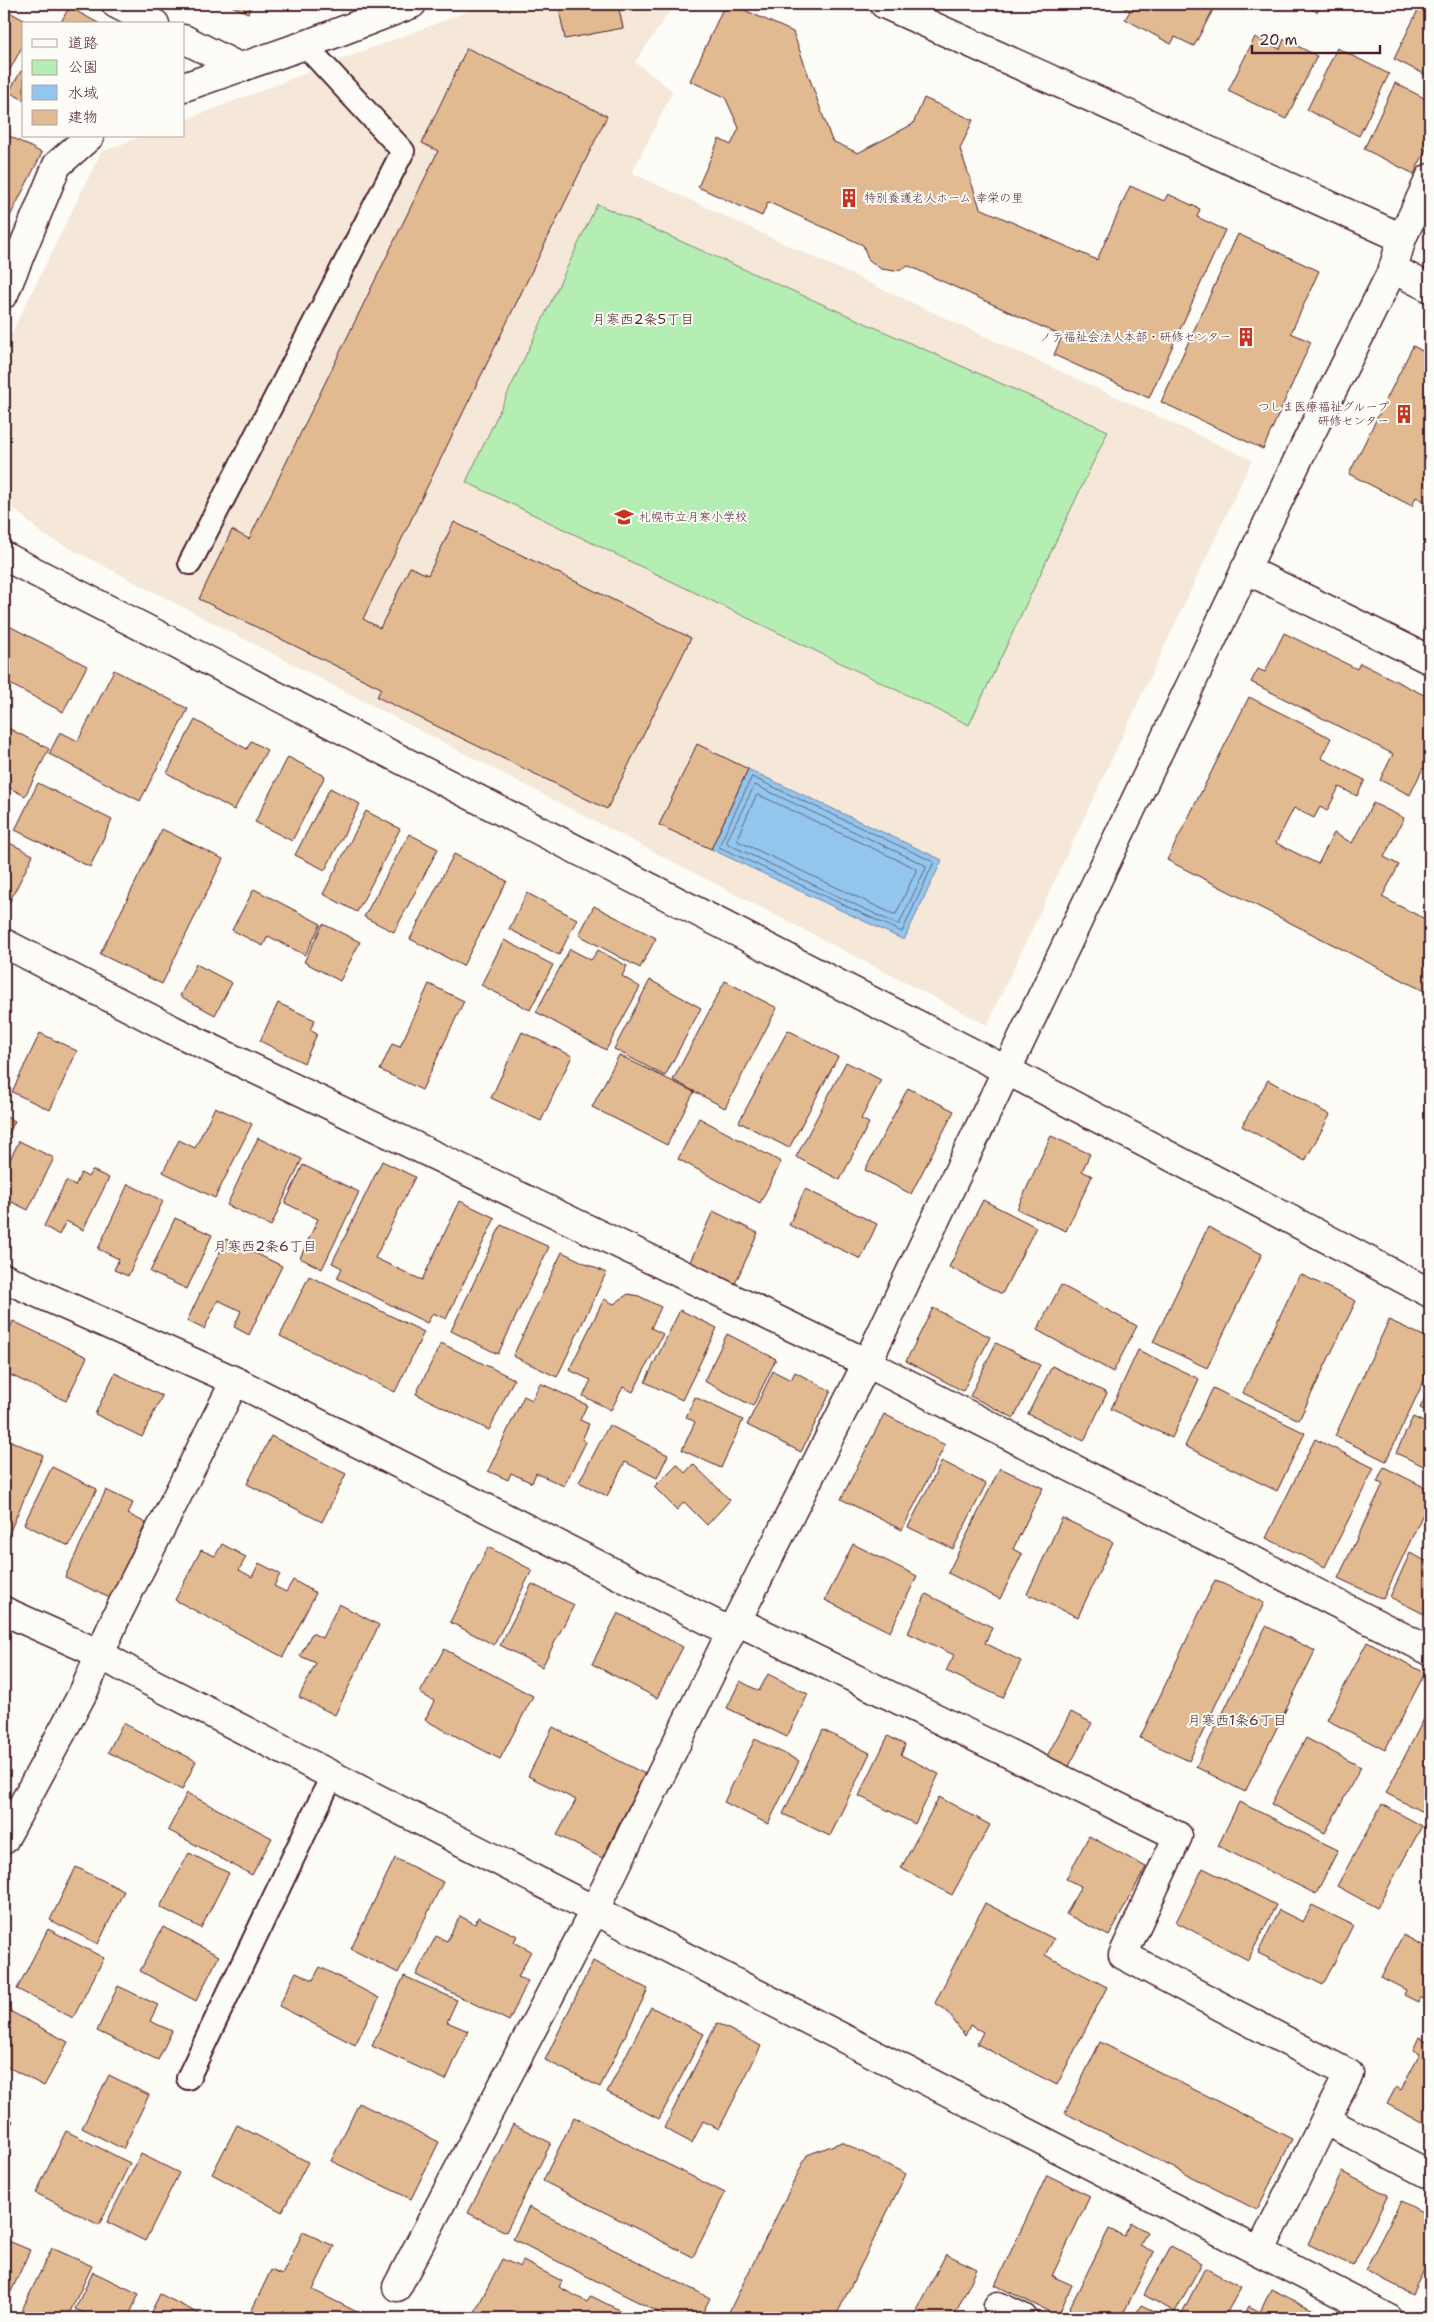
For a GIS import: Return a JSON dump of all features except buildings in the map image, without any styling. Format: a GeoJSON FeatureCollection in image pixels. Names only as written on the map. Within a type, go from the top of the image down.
{"type":"FeatureCollection","features":[{"type":"Feature","properties":{"kind":"street"},"geometry":{"type":"LineString","coordinates":[[116,4],[151,22]]}},
{"type":"Feature","properties":{"kind":"street"},"geometry":{"type":"LineString","coordinates":[[185,87],[305,45],[412,4]]}},
{"type":"Feature","properties":{"kind":"street"},"geometry":{"type":"LineString","coordinates":[[884,4],[1402,238]]}},
{"type":"Feature","properties":{"kind":"street"},"geometry":{"type":"LineString","coordinates":[[185,40],[241,68]]}},
{"type":"Feature","properties":{"kind":"street"},"geometry":{"type":"LineString","coordinates":[[4,294],[10,262],[57,165],[88,138]]}},
{"type":"Feature","properties":{"kind":"street"},"geometry":{"type":"LineString","coordinates":[[397,2287],[594,1911],[867,1363],[1245,569],[1393,269],[1402,238],[1430,178]]}},
{"type":"Feature","properties":{"kind":"street"},"geometry":{"type":"LineString","coordinates":[[1393,269],[1430,288]]}},
{"type":"Feature","properties":{"kind":"street"},"geometry":{"type":"LineString","coordinates":[[4,556],[1008,1070],[1430,1293]]}},
{"type":"Feature","properties":{"kind":"street"},"geometry":{"type":"LineString","coordinates":[[1245,569],[1430,660]]}},
{"type":"Feature","properties":{"kind":"street"},"geometry":{"type":"LineString","coordinates":[[4,942],[173,1030],[867,1363],[1430,1651]]}},
{"type":"Feature","properties":{"kind":"street"},"geometry":{"type":"LineString","coordinates":[[4,1278],[235,1381],[734,1627],[1178,1836],[1123,1954],[1349,2074],[1260,2252]]}},
{"type":"Feature","properties":{"kind":"street"},"geometry":{"type":"LineString","coordinates":[[4,1840],[84,1692],[100,1654],[235,1381]]}},
{"type":"Feature","properties":{"kind":"street"},"geometry":{"type":"LineString","coordinates":[[4,1611],[100,1654],[332,1776],[1388,2318]]}},
{"type":"Feature","properties":{"kind":"street"},"geometry":{"type":"LineString","coordinates":[[1325,2120],[1430,2175]]}},
{"type":"Feature","properties":{"kind":"street"},"geometry":{"type":"LineString","coordinates":[[998,2306],[1023,2318]]}},
{"type":"Feature","properties":{"kind":"lane"},"geometry":{"type":"LineString","coordinates":[[190,563],[403,151],[305,45]]}},
{"type":"Feature","properties":{"kind":"lane"},"geometry":{"type":"LineString","coordinates":[[188,2078],[332,1776]]}},
{"type":"Feature","properties":{"kind":"shaded area","name":"札幌市立月寒小学校"},"geometry":{"type":"Polygon","coordinates":[[[487,4],[675,4],[635,62],[673,91],[632,173],[1252,460],[987,1025],[42,534],[4,500],[4,349],[101,152],[137,138],[185,138],[185,120],[487,4]]]}},
{"type":"Feature","properties":{"kind":"green space"},"geometry":{"type":"Polygon","coordinates":[[[597,204],[1108,431],[969,725],[466,482],[597,204]]]}},
{"type":"Feature","properties":{"kind":"water"},"geometry":{"type":"Polygon","coordinates":[[[748,769],[942,860],[904,940],[711,849],[748,769]]]}},
{"type":"Feature","properties":{"kind":"place","name":"特別養護老人ホーム 幸栄の里"},"geometry":{"type":"Point","coordinates":[849,198]}},
{"type":"Feature","properties":{"kind":"place","name":"ノテ福祉会法人本部・研修センター"},"geometry":{"type":"Point","coordinates":[1246,337]}},
{"type":"Feature","properties":{"kind":"place","name":"つしま医療福祉グループ 研修センター"},"geometry":{"type":"Point","coordinates":[1404,414]}},
{"type":"Feature","properties":{"kind":"place","name":"札幌市立月寒小学校"},"geometry":{"type":"Point","coordinates":[624,517]}},
{"type":"Feature","properties":{"kind":"district","name":"月寒西2条5丁目"},"geometry":{"type":"Point","coordinates":[643,319]}},
{"type":"Feature","properties":{"kind":"district","name":"月寒西2条6丁目"},"geometry":{"type":"Point","coordinates":[265,1246]}},
{"type":"Feature","properties":{"kind":"district","name":"月寒西1条6丁目"},"geometry":{"type":"Point","coordinates":[1237,1720]}}]}
